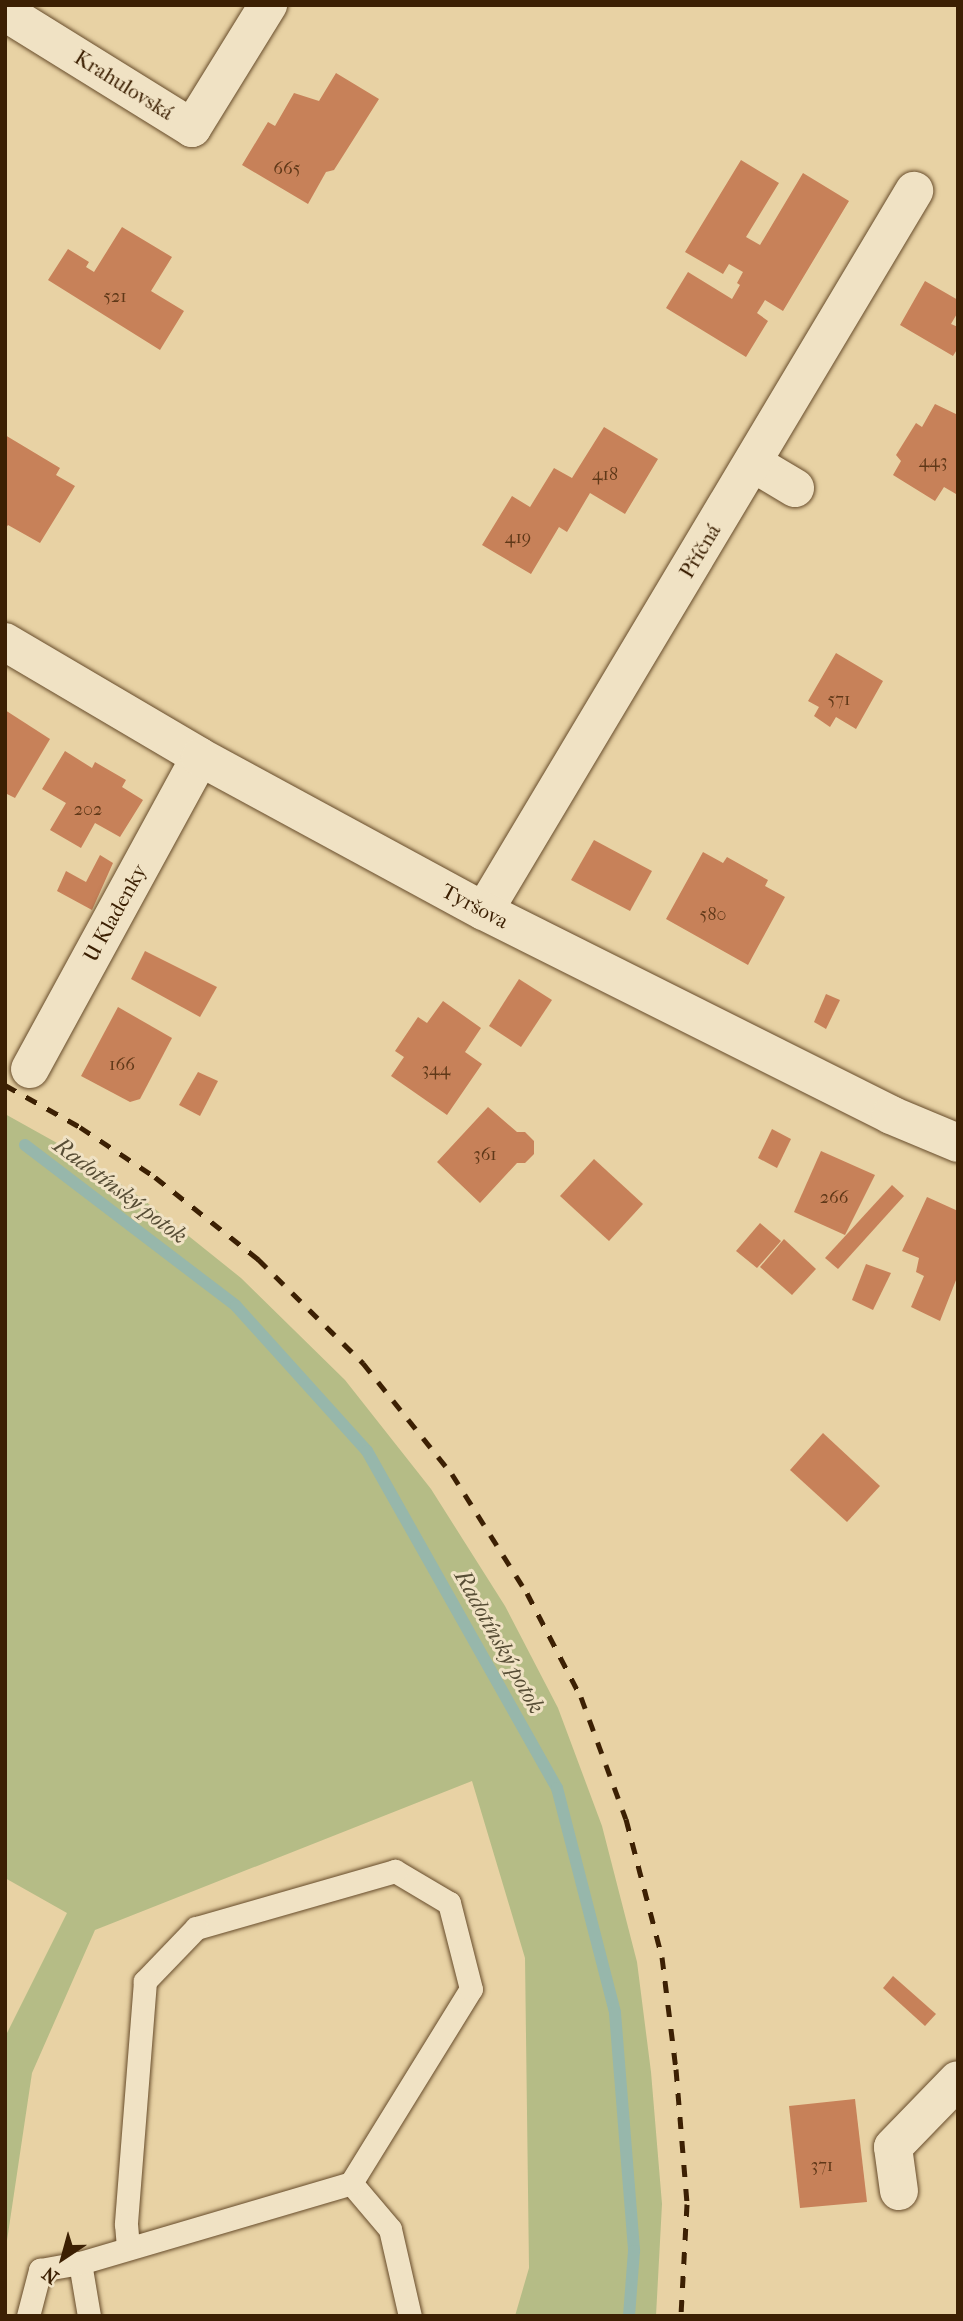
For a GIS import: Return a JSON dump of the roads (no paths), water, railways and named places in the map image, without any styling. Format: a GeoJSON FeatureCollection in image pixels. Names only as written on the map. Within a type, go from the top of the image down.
{"type":"FeatureCollection","features":[{"type":"Feature","properties":{"kind":"street","name":"Krahulovská"},"geometry":{"type":"LineString","coordinates":[[5,12],[192,128],[268,5]]}},
{"type":"Feature","properties":{"kind":"street","name":"Příčná"},"geometry":{"type":"LineString","coordinates":[[484,911],[914,191]]}},
{"type":"Feature","properties":{"kind":"street"},"geometry":{"type":"LineString","coordinates":[[753,463],[795,488]]}},
{"type":"Feature","properties":{"kind":"street","name":"Tyršova"},"geometry":{"type":"LineString","coordinates":[[5,642],[200,757],[484,911],[891,1115],[958,1143]]}},
{"type":"Feature","properties":{"kind":"street","name":"U Kladenky"},"geometry":{"type":"LineString","coordinates":[[30,1069],[200,757]]}},
{"type":"Feature","properties":{"kind":"street"},"geometry":{"type":"LineString","coordinates":[[899,2191],[893,2147],[958,2080]]}},
{"type":"Feature","properties":{"kind":"lane"},"geometry":{"type":"LineString","coordinates":[[28,2316],[40,2270],[80,2263],[351,2183],[471,1989],[449,1903],[395,1871],[196,1928],[145,1981],[126,2224],[128,2248]]}},
{"type":"Feature","properties":{"kind":"lane"},"geometry":{"type":"LineString","coordinates":[[351,2183],[390,2229],[410,2316]]}},
{"type":"Feature","properties":{"kind":"lane"},"geometry":{"type":"LineString","coordinates":[[80,2263],[89,2316]]}},
{"type":"Feature","properties":{"kind":"waterway","name":"Radotínský potok"},"geometry":{"type":"LineString","coordinates":[[25,1145],[236,1306],[367,1451],[557,1788],[615,2013],[634,2251],[629,2316]]}},
{"type":"Feature","properties":{"kind":"railway"},"geometry":{"type":"LineString","coordinates":[[5,1085],[80,1127],[155,1177],[258,1259],[363,1363],[452,1474],[527,1593],[581,1697],[626,1819],[662,1957],[676,2069],[687,2204],[681,2316]]}}]}
